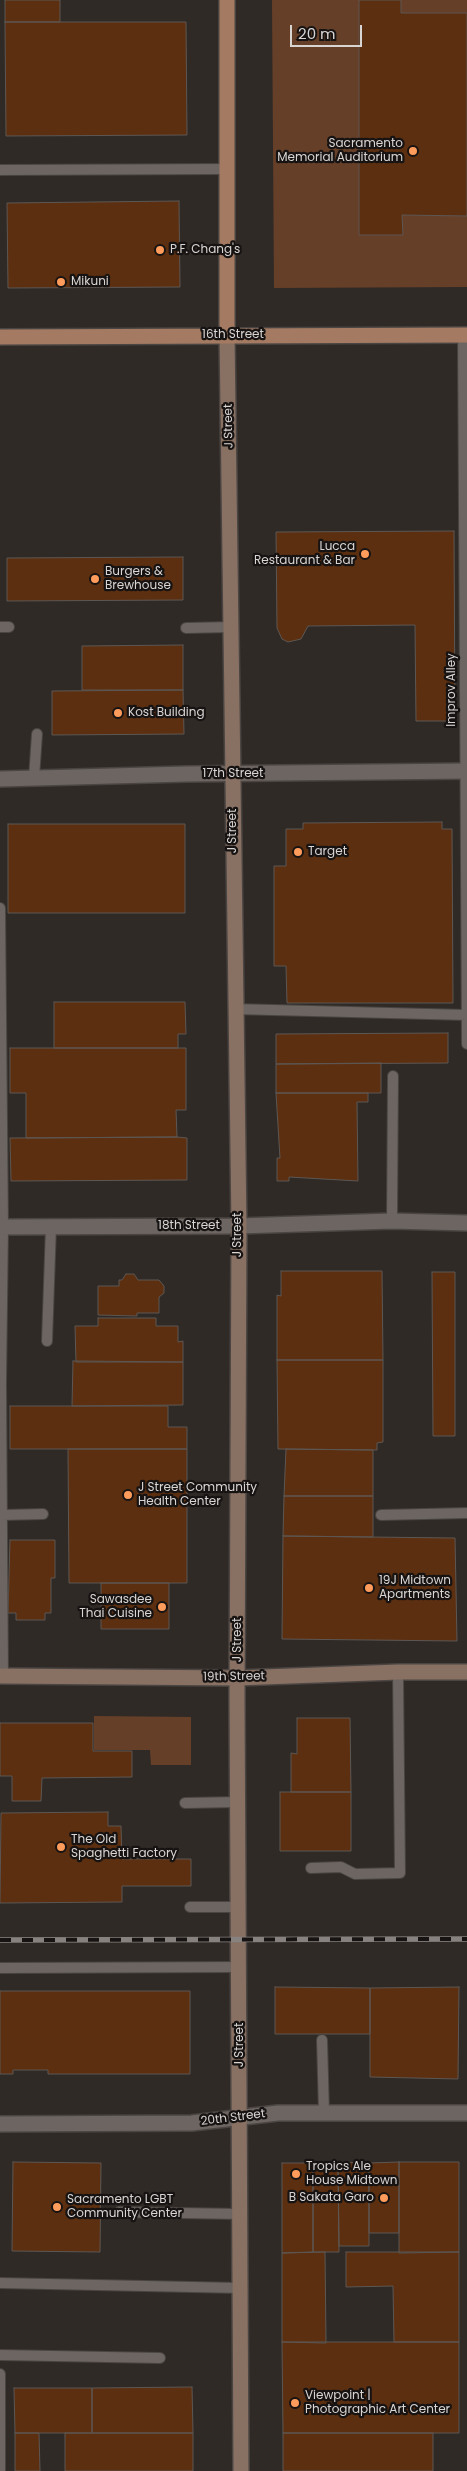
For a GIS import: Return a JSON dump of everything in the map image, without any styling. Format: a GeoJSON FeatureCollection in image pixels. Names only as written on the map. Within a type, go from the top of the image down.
{"type":"FeatureCollection","features":[{"type":"Feature","properties":{"kind":"main road","name":"J Street"},"geometry":{"type":"LineString","coordinates":[[227,0],[227,335],[232,627],[234,1009],[239,1226],[237,1678],[240,1967],[241,2471]]}},
{"type":"Feature","properties":{"kind":"main road","name":"16th Street"},"geometry":{"type":"LineString","coordinates":[[0,337],[465,335]]}},
{"type":"Feature","properties":{"kind":"main road","name":"19th Street"},"geometry":{"type":"LineString","coordinates":[[1,1676],[237,1678],[398,1672],[467,1672]]}},
{"type":"Feature","properties":{"kind":"street","name":"17th Street"},"geometry":{"type":"LineString","coordinates":[[0,779],[467,771]]}},
{"type":"Feature","properties":{"kind":"street","name":"18th Street"},"geometry":{"type":"LineString","coordinates":[[2,1227],[239,1226],[392,1221],[467,1223]]}},
{"type":"Feature","properties":{"kind":"street","name":"20th Street"},"geometry":{"type":"LineString","coordinates":[[0,2124],[192,2123],[278,2113],[467,2113]]}},
{"type":"Feature","properties":{"kind":"lane"},"geometry":{"type":"LineString","coordinates":[[0,170],[227,169]]}},
{"type":"Feature","properties":{"kind":"lane","name":"Improv Alley"},"geometry":{"type":"LineString","coordinates":[[465,335],[467,1044]]}},
{"type":"Feature","properties":{"kind":"lane"},"geometry":{"type":"LineString","coordinates":[[186,628],[232,627]]}},
{"type":"Feature","properties":{"kind":"lane"},"geometry":{"type":"LineString","coordinates":[[34,778],[37,734]]}},
{"type":"Feature","properties":{"kind":"lane"},"geometry":{"type":"LineString","coordinates":[[0,908],[2,1227],[1,1676]]}},
{"type":"Feature","properties":{"kind":"lane"},"geometry":{"type":"LineString","coordinates":[[234,1009],[467,1015]]}},
{"type":"Feature","properties":{"kind":"lane"},"geometry":{"type":"LineString","coordinates":[[392,1221],[393,1076]]}},
{"type":"Feature","properties":{"kind":"lane"},"geometry":{"type":"LineString","coordinates":[[48,1341],[51,1226]]}},
{"type":"Feature","properties":{"kind":"lane"},"geometry":{"type":"LineString","coordinates":[[381,1515],[467,1513]]}},
{"type":"Feature","properties":{"kind":"lane"},"geometry":{"type":"LineString","coordinates":[[2,1515],[43,1514]]}},
{"type":"Feature","properties":{"kind":"lane"},"geometry":{"type":"LineString","coordinates":[[311,1868],[341,1868],[355,1874],[400,1873],[398,1672]]}},
{"type":"Feature","properties":{"kind":"lane"},"geometry":{"type":"LineString","coordinates":[[185,1803],[238,1802]]}},
{"type":"Feature","properties":{"kind":"lane"},"geometry":{"type":"LineString","coordinates":[[190,1908],[239,1907]]}},
{"type":"Feature","properties":{"kind":"lane"},"geometry":{"type":"LineString","coordinates":[[0,1968],[240,1967]]}},
{"type":"Feature","properties":{"kind":"lane"},"geometry":{"type":"LineString","coordinates":[[322,2040],[324,2112]]}},
{"type":"Feature","properties":{"kind":"lane"},"geometry":{"type":"LineString","coordinates":[[119,2212],[240,2214]]}},
{"type":"Feature","properties":{"kind":"lane"},"geometry":{"type":"LineString","coordinates":[[0,2284],[240,2288]]}},
{"type":"Feature","properties":{"kind":"lane"},"geometry":{"type":"LineString","coordinates":[[0,2355],[160,2358]]}},
{"type":"Feature","properties":{"kind":"lane"},"geometry":{"type":"LineString","coordinates":[[0,2374],[0,2471]]}},
{"type":"Feature","properties":{"kind":"shaded area"},"geometry":{"type":"Polygon","coordinates":[[[272,0],[467,0],[467,287],[274,288],[272,0]]]}},
{"type":"Feature","properties":{"kind":"shaded area"},"geometry":{"type":"Polygon","coordinates":[[[94,1716],[191,1717],[191,1765],[151,1765],[150,1750],[94,1750],[94,1716]]]}},
{"type":"Feature","properties":{"kind":"building"},"geometry":{"type":"Polygon","coordinates":[[[5,0],[60,0],[60,22],[5,22],[5,0]]]}},
{"type":"Feature","properties":{"kind":"building","name":"Sacramento Memorial Auditorium"},"geometry":{"type":"Polygon","coordinates":[[[359,0],[401,0],[401,13],[467,13],[467,216],[402,215],[403,235],[359,235],[359,0]]]}},
{"type":"Feature","properties":{"kind":"building"},"geometry":{"type":"Polygon","coordinates":[[[5,22],[186,22],[187,135],[6,136],[5,22]]]}},
{"type":"Feature","properties":{"kind":"building"},"geometry":{"type":"Polygon","coordinates":[[[179,201],[180,287],[8,288],[7,203],[179,201]]]}},
{"type":"Feature","properties":{"kind":"building"},"geometry":{"type":"Polygon","coordinates":[[[454,531],[455,721],[416,721],[415,625],[308,626],[301,639],[288,642],[282,639],[277,628],[276,532],[454,531]]]}},
{"type":"Feature","properties":{"kind":"building","name":"Burgers & Brewhouse"},"geometry":{"type":"Polygon","coordinates":[[[183,557],[183,600],[7,601],[7,558],[183,557]]]}},
{"type":"Feature","properties":{"kind":"building"},"geometry":{"type":"Polygon","coordinates":[[[183,645],[183,690],[82,690],[82,646],[183,645]]]}},
{"type":"Feature","properties":{"kind":"building","name":"Kost Building"},"geometry":{"type":"Polygon","coordinates":[[[183,690],[184,734],[52,735],[52,691],[183,690]]]}},
{"type":"Feature","properties":{"kind":"building"},"geometry":{"type":"Polygon","coordinates":[[[442,822],[442,829],[452,829],[453,1003],[287,1003],[286,966],[274,966],[274,866],[286,866],[286,829],[303,829],[303,823],[442,822]]]}},
{"type":"Feature","properties":{"kind":"building"},"geometry":{"type":"Polygon","coordinates":[[[8,824],[185,824],[185,913],[8,913],[8,824]]]}},
{"type":"Feature","properties":{"kind":"building"},"geometry":{"type":"Polygon","coordinates":[[[54,1002],[185,1002],[186,1034],[178,1034],[178,1048],[54,1048],[54,1002]]]}},
{"type":"Feature","properties":{"kind":"building"},"geometry":{"type":"Polygon","coordinates":[[[448,1033],[448,1063],[276,1064],[276,1034],[448,1033]]]}},
{"type":"Feature","properties":{"kind":"building"},"geometry":{"type":"Polygon","coordinates":[[[10,1048],[186,1048],[186,1110],[176,1110],[177,1137],[26,1138],[26,1093],[10,1093],[10,1048]]]}},
{"type":"Feature","properties":{"kind":"building"},"geometry":{"type":"Polygon","coordinates":[[[381,1063],[381,1093],[276,1093],[276,1064],[381,1063]]]}},
{"type":"Feature","properties":{"kind":"building"},"geometry":{"type":"Polygon","coordinates":[[[276,1093],[368,1093],[368,1102],[357,1102],[358,1181],[289,1177],[289,1181],[277,1181],[277,1158],[280,1158],[276,1093]]]}},
{"type":"Feature","properties":{"kind":"building"},"geometry":{"type":"Polygon","coordinates":[[[10,1138],[187,1138],[187,1180],[11,1181],[10,1138]]]}},
{"type":"Feature","properties":{"kind":"building"},"geometry":{"type":"Polygon","coordinates":[[[281,1271],[382,1271],[383,1360],[277,1360],[277,1295],[281,1296],[281,1271]]]}},
{"type":"Feature","properties":{"kind":"building"},"geometry":{"type":"Polygon","coordinates":[[[432,1272],[455,1272],[455,1436],[433,1436],[432,1272]]]}},
{"type":"Feature","properties":{"kind":"building"},"geometry":{"type":"Polygon","coordinates":[[[126,1274],[134,1274],[138,1280],[159,1280],[164,1286],[164,1293],[159,1297],[159,1313],[137,1313],[137,1316],[98,1315],[98,1286],[119,1286],[119,1280],[122,1280],[126,1274]]]}},
{"type":"Feature","properties":{"kind":"building"},"geometry":{"type":"Polygon","coordinates":[[[98,1318],[156,1318],[156,1326],[178,1326],[178,1342],[183,1341],[183,1362],[76,1362],[75,1326],[98,1326],[98,1318]]]}},
{"type":"Feature","properties":{"kind":"building"},"geometry":{"type":"Polygon","coordinates":[[[277,1360],[383,1360],[383,1442],[377,1443],[377,1450],[278,1449],[277,1360]]]}},
{"type":"Feature","properties":{"kind":"building"},"geometry":{"type":"Polygon","coordinates":[[[73,1361],[183,1362],[183,1405],[72,1406],[73,1361]]]}},
{"type":"Feature","properties":{"kind":"building"},"geometry":{"type":"Polygon","coordinates":[[[10,1406],[168,1406],[168,1427],[187,1427],[187,1449],[10,1449],[10,1406]]]}},
{"type":"Feature","properties":{"kind":"building","name":"J Street Community Health Center"},"geometry":{"type":"Polygon","coordinates":[[[68,1449],[187,1449],[187,1583],[69,1583],[68,1449]]]}},
{"type":"Feature","properties":{"kind":"building"},"geometry":{"type":"Polygon","coordinates":[[[286,1449],[373,1450],[373,1496],[284,1496],[286,1449]]]}},
{"type":"Feature","properties":{"kind":"building"},"geometry":{"type":"Polygon","coordinates":[[[284,1496],[373,1496],[373,1537],[283,1536],[284,1496]]]}},
{"type":"Feature","properties":{"kind":"building","name":"19J Midtown Apartments"},"geometry":{"type":"Polygon","coordinates":[[[283,1536],[455,1538],[457,1641],[282,1639],[283,1536]]]}},
{"type":"Feature","properties":{"kind":"building"},"geometry":{"type":"Polygon","coordinates":[[[10,1540],[55,1540],[55,1578],[51,1578],[51,1613],[45,1613],[45,1620],[16,1620],[16,1613],[8,1613],[10,1540]]]}},
{"type":"Feature","properties":{"kind":"building"},"geometry":{"type":"Polygon","coordinates":[[[101,1583],[169,1583],[169,1629],[101,1629],[101,1583]]]}},
{"type":"Feature","properties":{"kind":"building"},"geometry":{"type":"Polygon","coordinates":[[[297,1718],[350,1718],[351,1792],[291,1792],[291,1753],[297,1754],[297,1718]]]}},
{"type":"Feature","properties":{"kind":"building"},"geometry":{"type":"Polygon","coordinates":[[[0,1723],[93,1723],[93,1751],[132,1751],[132,1777],[42,1778],[41,1801],[12,1801],[12,1776],[0,1776],[0,1723]]]}},
{"type":"Feature","properties":{"kind":"building"},"geometry":{"type":"Polygon","coordinates":[[[280,1792],[351,1792],[351,1851],[280,1851],[280,1792]]]}},
{"type":"Feature","properties":{"kind":"building","name":"The Old Spaghetti Factory"},"geometry":{"type":"Polygon","coordinates":[[[108,1812],[108,1826],[121,1826],[122,1859],[191,1859],[191,1886],[122,1886],[122,1902],[0,1903],[1,1813],[108,1812]]]}},
{"type":"Feature","properties":{"kind":"building"},"geometry":{"type":"Polygon","coordinates":[[[275,1987],[370,1988],[370,2034],[275,2034],[275,1987]]]}},
{"type":"Feature","properties":{"kind":"building"},"geometry":{"type":"Polygon","coordinates":[[[459,1987],[458,2079],[370,2077],[370,1988],[459,1987]]]}},
{"type":"Feature","properties":{"kind":"building"},"geometry":{"type":"Polygon","coordinates":[[[0,1991],[190,1991],[190,2074],[48,2074],[48,2070],[13,2070],[13,2074],[0,2074],[0,1991]]]}},
{"type":"Feature","properties":{"kind":"building","name":"Sacramento LGBT Community Center"},"geometry":{"type":"Polygon","coordinates":[[[13,2162],[101,2163],[100,2252],[12,2251],[13,2162]]]}},
{"type":"Feature","properties":{"kind":"building"},"geometry":{"type":"Polygon","coordinates":[[[338,2162],[369,2163],[369,2246],[339,2246],[338,2162]]]}},
{"type":"Feature","properties":{"kind":"building"},"geometry":{"type":"Polygon","coordinates":[[[338,2162],[339,2252],[313,2252],[313,2163],[338,2162]]]}},
{"type":"Feature","properties":{"kind":"building","name":"B Sakata Garo"},"geometry":{"type":"Polygon","coordinates":[[[399,2162],[399,2233],[369,2233],[369,2163],[399,2162]]]}},
{"type":"Feature","properties":{"kind":"building"},"geometry":{"type":"Polygon","coordinates":[[[399,2162],[459,2162],[459,2252],[399,2253],[399,2162]]]}},
{"type":"Feature","properties":{"kind":"building"},"geometry":{"type":"Polygon","coordinates":[[[282,2163],[313,2163],[313,2252],[282,2253],[282,2163]]]}},
{"type":"Feature","properties":{"kind":"building"},"geometry":{"type":"Polygon","coordinates":[[[325,2252],[326,2343],[282,2342],[282,2253],[325,2252]]]}},
{"type":"Feature","properties":{"kind":"building"},"geometry":{"type":"Polygon","coordinates":[[[346,2252],[459,2252],[459,2342],[394,2342],[393,2286],[346,2287],[346,2252]]]}},
{"type":"Feature","properties":{"kind":"building"},"geometry":{"type":"Polygon","coordinates":[[[282,2342],[459,2342],[459,2433],[283,2433],[282,2342]]]}},
{"type":"Feature","properties":{"kind":"building"},"geometry":{"type":"Polygon","coordinates":[[[192,2387],[193,2433],[92,2433],[92,2388],[192,2387]]]}},
{"type":"Feature","properties":{"kind":"building"},"geometry":{"type":"Polygon","coordinates":[[[14,2388],[92,2388],[92,2433],[15,2433],[14,2388]]]}},
{"type":"Feature","properties":{"kind":"building"},"geometry":{"type":"Polygon","coordinates":[[[15,2433],[39,2433],[40,2471],[15,2471],[15,2433]]]}},
{"type":"Feature","properties":{"kind":"building"},"geometry":{"type":"Polygon","coordinates":[[[65,2433],[193,2433],[193,2471],[65,2471],[65,2433]]]}},
{"type":"Feature","properties":{"kind":"building"},"geometry":{"type":"Polygon","coordinates":[[[283,2433],[433,2433],[433,2471],[283,2471],[283,2433]]]}},
{"type":"Feature","properties":{"kind":"railway"},"geometry":{"type":"LineString","coordinates":[[0,1940],[467,1939]]}},
{"type":"Feature","properties":{"kind":"place","name":"Sacramento Memorial Auditorium"},"geometry":{"type":"Point","coordinates":[413,151]}},
{"type":"Feature","properties":{"kind":"place","name":"P.F. Chang's"},"geometry":{"type":"Point","coordinates":[160,250]}},
{"type":"Feature","properties":{"kind":"place","name":"Mikuni"},"geometry":{"type":"Point","coordinates":[61,282]}},
{"type":"Feature","properties":{"kind":"place","name":"Lucca Restaurant & Bar"},"geometry":{"type":"Point","coordinates":[365,554]}},
{"type":"Feature","properties":{"kind":"place","name":"Burgers & Brewhouse"},"geometry":{"type":"Point","coordinates":[95,579]}},
{"type":"Feature","properties":{"kind":"place","name":"Kost Building"},"geometry":{"type":"Point","coordinates":[118,713]}},
{"type":"Feature","properties":{"kind":"place","name":"Target"},"geometry":{"type":"Point","coordinates":[298,852]}},
{"type":"Feature","properties":{"kind":"place","name":"J Street Community Health Center"},"geometry":{"type":"Point","coordinates":[128,1495]}},
{"type":"Feature","properties":{"kind":"place","name":"19J Midtown Apartments"},"geometry":{"type":"Point","coordinates":[369,1588]}},
{"type":"Feature","properties":{"kind":"place","name":"Sawasdee Thai Cuisine"},"geometry":{"type":"Point","coordinates":[162,1607]}},
{"type":"Feature","properties":{"kind":"place","name":"The Old Spaghetti Factory"},"geometry":{"type":"Point","coordinates":[61,1847]}},
{"type":"Feature","properties":{"kind":"place","name":"Tropics Ale House Midtown"},"geometry":{"type":"Point","coordinates":[296,2174]}},
{"type":"Feature","properties":{"kind":"place","name":"B Sakata Garo"},"geometry":{"type":"Point","coordinates":[384,2198]}},
{"type":"Feature","properties":{"kind":"place","name":"Sacramento LGBT Community Center"},"geometry":{"type":"Point","coordinates":[57,2207]}},
{"type":"Feature","properties":{"kind":"place","name":"Viewpoint | Photographic Art Center"},"geometry":{"type":"Point","coordinates":[295,2403]}}]}
